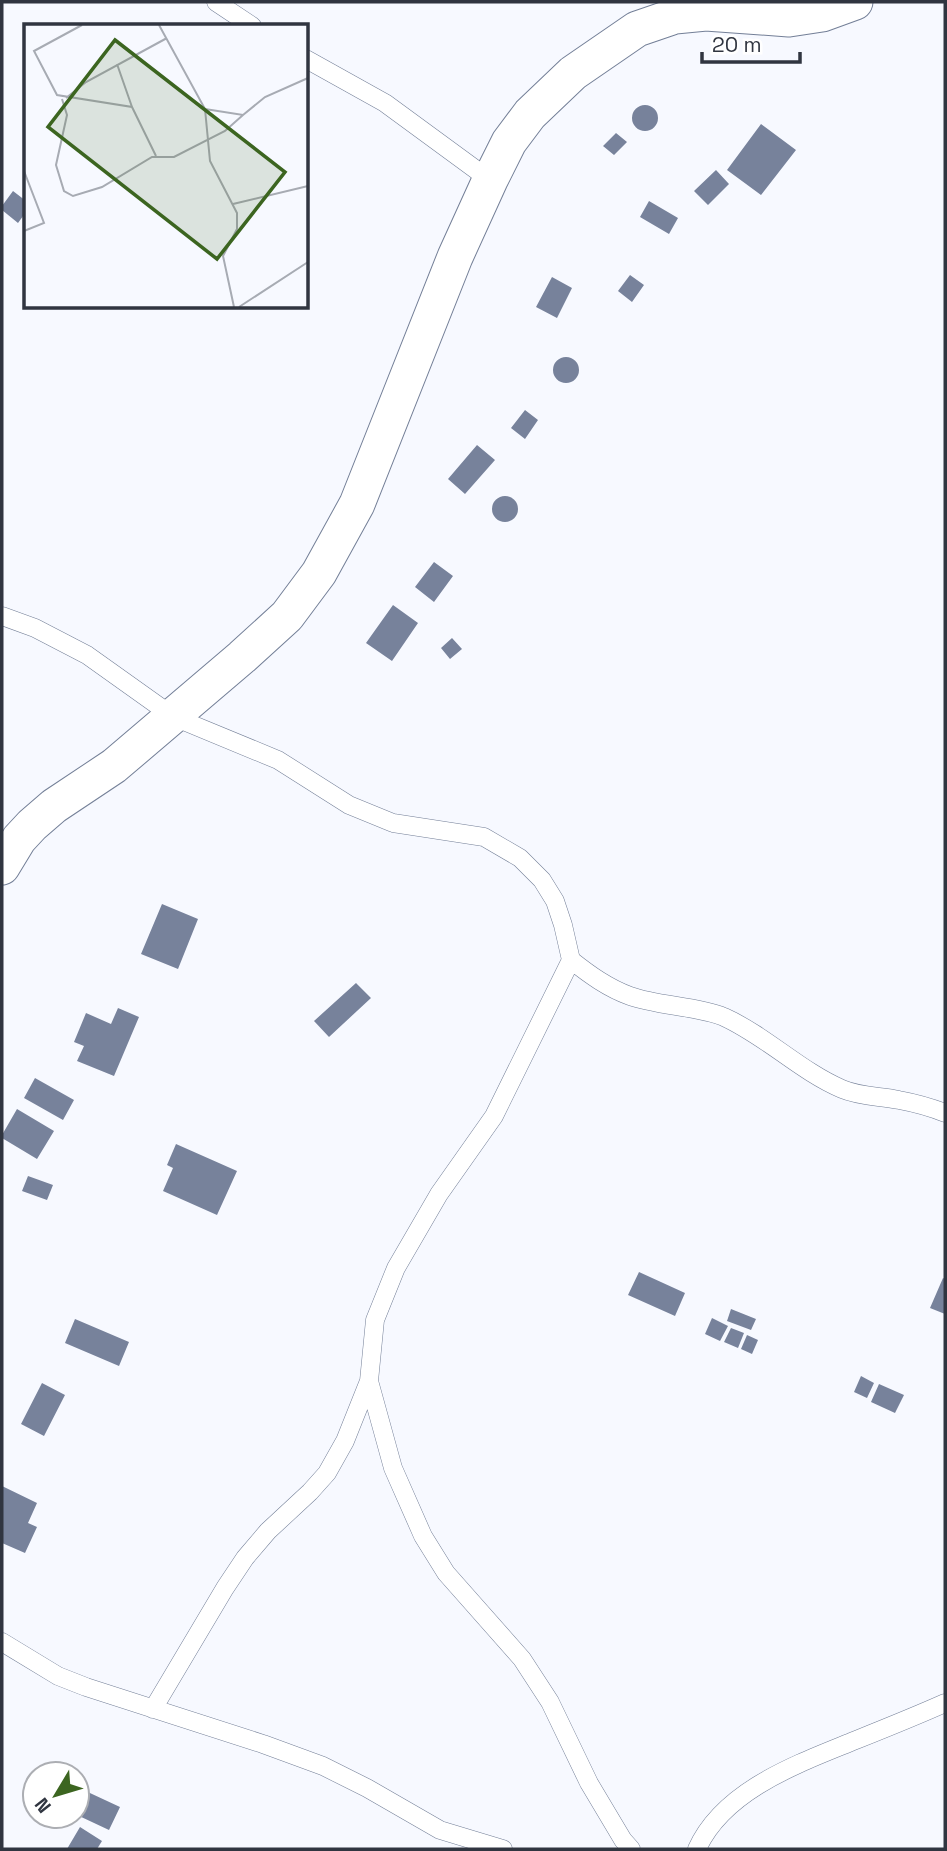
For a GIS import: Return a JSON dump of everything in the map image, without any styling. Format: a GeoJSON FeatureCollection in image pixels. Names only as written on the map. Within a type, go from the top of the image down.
{"type":"FeatureCollection","features":[{"type":"Feature","properties":{"kind":"street"},"geometry":{"type":"LineString","coordinates":[[2,867],[19,839],[32,825],[54,806],[114,766],[174,717],[287,616],[319,573],[357,504],[455,257],[490,180],[509,142],[530,114],[573,73],[637,29],[675,16],[706,13],[789,19],[822,13],[855,2]]}},
{"type":"Feature","properties":{"kind":"lane"},"geometry":{"type":"LineString","coordinates":[[216,2],[249,24]]}},
{"type":"Feature","properties":{"kind":"lane"},"geometry":{"type":"LineString","coordinates":[[308,60],[385,103],[490,180]]}},
{"type":"Feature","properties":{"kind":"lane"},"geometry":{"type":"LineString","coordinates":[[2,616],[35,628],[87,655],[174,717],[278,760],[349,805],[393,823],[484,836],[520,858],[542,880],[555,901],[571,960],[599,982],[632,996],[721,1016],[843,1089],[864,1096],[929,1107],[945,1113]]}},
{"type":"Feature","properties":{"kind":"lane"},"geometry":{"type":"LineString","coordinates":[[153,1709],[225,1588],[246,1558],[268,1531],[327,1474],[345,1441],[369,1381],[375,1320],[396,1268],[439,1194],[494,1116],[571,960]]}},
{"type":"Feature","properties":{"kind":"lane"},"geometry":{"type":"LineString","coordinates":[[369,1381],[393,1468],[423,1536],[446,1573],[522,1659],[550,1702],[589,1783],[631,1849]]}},
{"type":"Feature","properties":{"kind":"lane"},"geometry":{"type":"LineString","coordinates":[[2,1642],[58,1676],[86,1688],[263,1744],[323,1766],[440,1830],[503,1849]]}},
{"type":"Feature","properties":{"kind":"lane"},"geometry":{"type":"LineString","coordinates":[[697,1849],[712,1825],[730,1805],[766,1781],[802,1762],[945,1703]]}},
{"type":"Feature","properties":{"kind":"building"},"geometry":{"type":"Polygon","coordinates":[[[645,105],[654,109],[658,118],[654,127],[645,131],[636,127],[632,118],[636,109],[645,105]]]}},
{"type":"Feature","properties":{"kind":"building"},"geometry":{"type":"Polygon","coordinates":[[[761,124],[796,150],[761,195],[727,170],[761,124]]]}},
{"type":"Feature","properties":{"kind":"building"},"geometry":{"type":"Polygon","coordinates":[[[616,133],[627,142],[614,155],[603,146],[616,133]]]}},
{"type":"Feature","properties":{"kind":"building"},"geometry":{"type":"Polygon","coordinates":[[[716,170],[729,184],[708,205],[694,191],[716,170]]]}},
{"type":"Feature","properties":{"kind":"building"},"geometry":{"type":"Polygon","coordinates":[[[13,191],[24,199],[24,215],[18,223],[2,210],[13,191]]]}},
{"type":"Feature","properties":{"kind":"building"},"geometry":{"type":"Polygon","coordinates":[[[649,201],[678,218],[669,234],[640,217],[649,201]]]}},
{"type":"Feature","properties":{"kind":"building"},"geometry":{"type":"Polygon","coordinates":[[[630,275],[644,285],[632,302],[618,291],[630,275]]]}},
{"type":"Feature","properties":{"kind":"building"},"geometry":{"type":"Polygon","coordinates":[[[552,277],[572,288],[557,318],[536,307],[552,277]]]}},
{"type":"Feature","properties":{"kind":"building"},"geometry":{"type":"Polygon","coordinates":[[[566,357],[575,361],[579,370],[575,379],[566,383],[557,379],[553,370],[557,361],[566,357]]]}},
{"type":"Feature","properties":{"kind":"building"},"geometry":{"type":"Polygon","coordinates":[[[525,410],[538,420],[525,439],[511,428],[525,410]]]}},
{"type":"Feature","properties":{"kind":"building"},"geometry":{"type":"Polygon","coordinates":[[[477,445],[495,460],[465,494],[448,479],[477,445]]]}},
{"type":"Feature","properties":{"kind":"building"},"geometry":{"type":"Polygon","coordinates":[[[505,496],[514,500],[518,509],[514,518],[505,522],[496,518],[492,509],[496,500],[505,496]]]}},
{"type":"Feature","properties":{"kind":"building"},"geometry":{"type":"Polygon","coordinates":[[[434,562],[453,576],[434,602],[415,587],[434,562]]]}},
{"type":"Feature","properties":{"kind":"building"},"geometry":{"type":"Polygon","coordinates":[[[393,605],[418,623],[392,661],[366,643],[393,605]]]}},
{"type":"Feature","properties":{"kind":"building"},"geometry":{"type":"Polygon","coordinates":[[[452,638],[462,649],[450,659],[441,648],[452,638]]]}},
{"type":"Feature","properties":{"kind":"building"},"geometry":{"type":"Polygon","coordinates":[[[162,904],[198,919],[178,969],[141,954],[162,904]]]}},
{"type":"Feature","properties":{"kind":"building"},"geometry":{"type":"Polygon","coordinates":[[[356,983],[371,998],[329,1037],[314,1021],[356,983]]]}},
{"type":"Feature","properties":{"kind":"building"},"geometry":{"type":"Polygon","coordinates":[[[118,1008],[139,1017],[114,1076],[77,1061],[84,1046],[74,1042],[86,1013],[111,1024],[118,1008]]]}},
{"type":"Feature","properties":{"kind":"building"},"geometry":{"type":"Polygon","coordinates":[[[35,1078],[74,1100],[63,1120],[24,1098],[35,1078]]]}},
{"type":"Feature","properties":{"kind":"building"},"geometry":{"type":"Polygon","coordinates":[[[17,1109],[54,1131],[37,1159],[2,1138],[17,1109]]]}},
{"type":"Feature","properties":{"kind":"building"},"geometry":{"type":"Polygon","coordinates":[[[176,1144],[237,1171],[217,1215],[163,1191],[173,1168],[167,1165],[176,1144]]]}},
{"type":"Feature","properties":{"kind":"building"},"geometry":{"type":"Polygon","coordinates":[[[28,1176],[53,1185],[47,1200],[22,1191],[28,1176]]]}},
{"type":"Feature","properties":{"kind":"building"},"geometry":{"type":"Polygon","coordinates":[[[639,1272],[685,1293],[675,1316],[628,1295],[639,1272]]]}},
{"type":"Feature","properties":{"kind":"building"},"geometry":{"type":"Polygon","coordinates":[[[943,1278],[945,1279],[945,1314],[930,1308],[943,1278]]]}},
{"type":"Feature","properties":{"kind":"building"},"geometry":{"type":"Polygon","coordinates":[[[731,1309],[756,1319],[751,1330],[727,1321],[731,1309]]]}},
{"type":"Feature","properties":{"kind":"building"},"geometry":{"type":"Polygon","coordinates":[[[712,1318],[728,1326],[720,1341],[705,1334],[712,1318]]]}},
{"type":"Feature","properties":{"kind":"building"},"geometry":{"type":"Polygon","coordinates":[[[75,1319],[129,1342],[119,1366],[65,1343],[75,1319]]]}},
{"type":"Feature","properties":{"kind":"building"},"geometry":{"type":"Polygon","coordinates":[[[731,1328],[744,1333],[738,1348],[724,1342],[731,1328]]]}},
{"type":"Feature","properties":{"kind":"building"},"geometry":{"type":"Polygon","coordinates":[[[747,1335],[758,1340],[752,1354],[741,1349],[747,1335]]]}},
{"type":"Feature","properties":{"kind":"building"},"geometry":{"type":"Polygon","coordinates":[[[861,1376],[874,1383],[867,1398],[854,1392],[861,1376]]]}},
{"type":"Feature","properties":{"kind":"building"},"geometry":{"type":"Polygon","coordinates":[[[42,1383],[65,1395],[44,1436],[21,1424],[42,1383]]]}},
{"type":"Feature","properties":{"kind":"building"},"geometry":{"type":"Polygon","coordinates":[[[879,1384],[904,1395],[895,1413],[871,1402],[879,1384]]]}},
{"type":"Feature","properties":{"kind":"building"},"geometry":{"type":"Polygon","coordinates":[[[2,1486],[37,1503],[28,1523],[37,1527],[25,1553],[2,1543],[2,1486]]]}},
{"type":"Feature","properties":{"kind":"building"},"geometry":{"type":"Polygon","coordinates":[[[91,1794],[120,1807],[109,1830],[91,1822],[91,1794]]]}},
{"type":"Feature","properties":{"kind":"building"},"geometry":{"type":"Polygon","coordinates":[[[78,1830],[85,1830],[102,1841],[97,1849],[67,1849],[78,1830]]]}}]}
